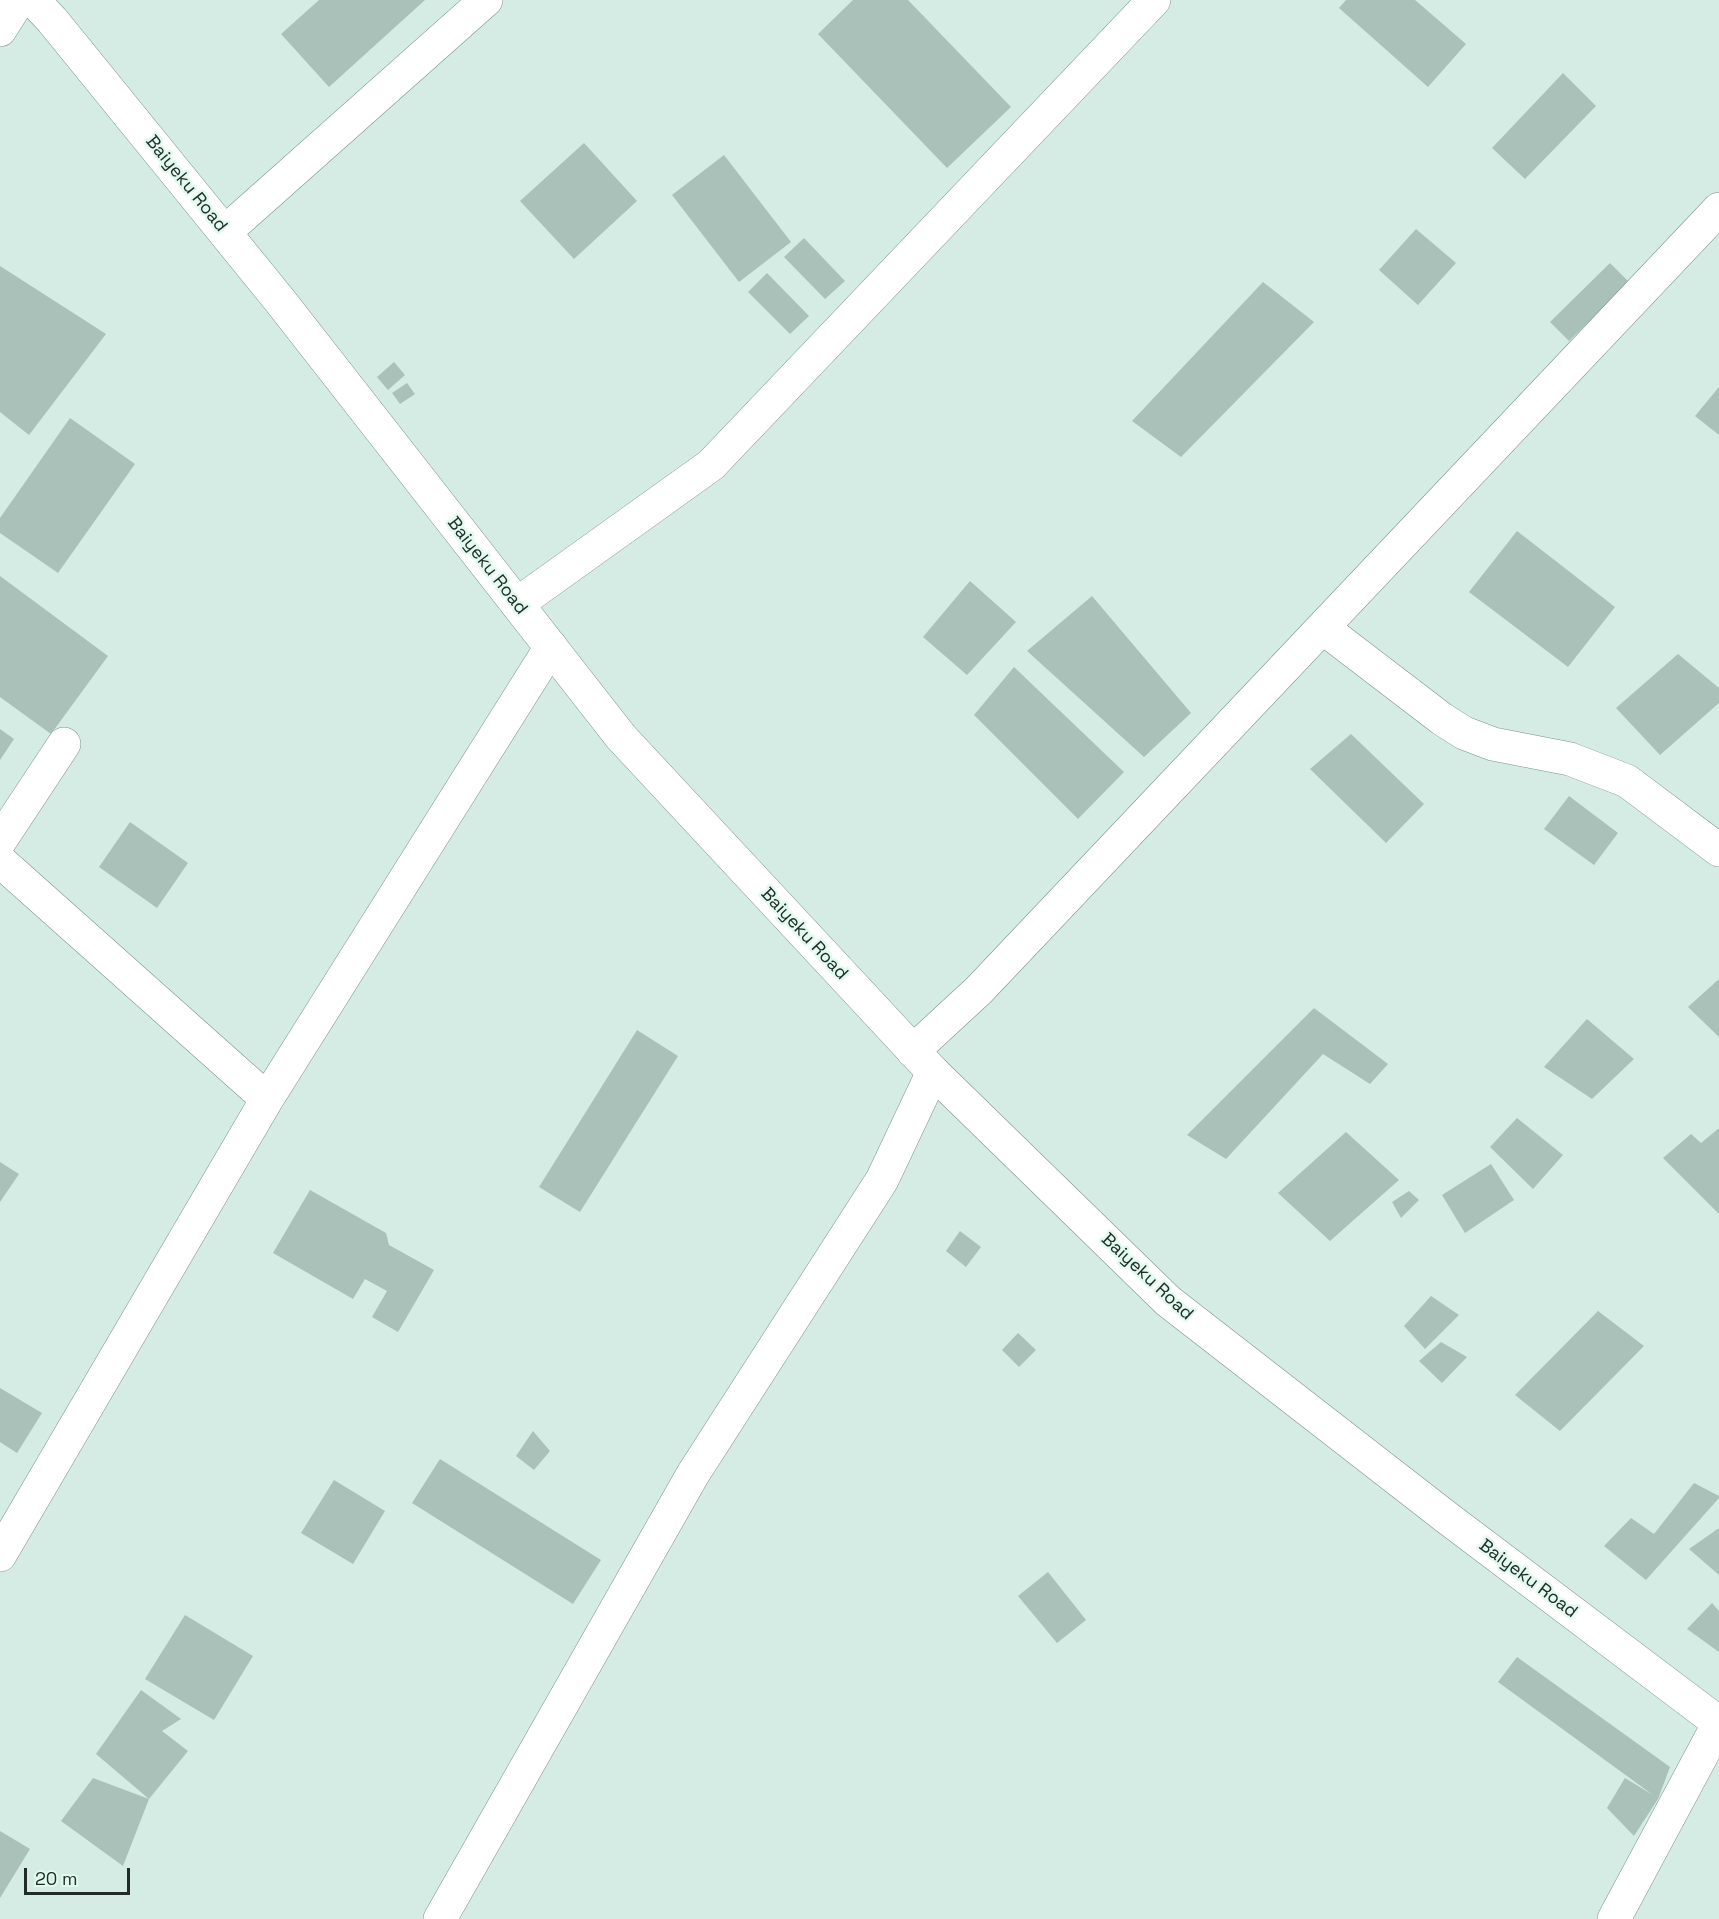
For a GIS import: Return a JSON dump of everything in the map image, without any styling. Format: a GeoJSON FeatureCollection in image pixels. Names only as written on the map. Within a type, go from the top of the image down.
{"type":"FeatureCollection","features":[{"type":"Feature","properties":{"kind":"street"},"geometry":{"type":"LineString","coordinates":[[0,30],[19,0]]}},
{"type":"Feature","properties":{"kind":"street","name":"Baiyeku Road"},"geometry":{"type":"LineString","coordinates":[[33,0],[52,20],[225,232],[621,737],[923,1062],[1168,1301],[1455,1524],[1719,1723]]}},
{"type":"Feature","properties":{"kind":"street"},"geometry":{"type":"LineString","coordinates":[[225,232],[486,0]]}},
{"type":"Feature","properties":{"kind":"street"},"geometry":{"type":"LineString","coordinates":[[517,604],[711,465],[1154,0]]}},
{"type":"Feature","properties":{"kind":"street"},"geometry":{"type":"LineString","coordinates":[[440,1919],[693,1474],[882,1180],[923,1062],[979,990],[1719,209]]}},
{"type":"Feature","properties":{"kind":"street"},"geometry":{"type":"LineString","coordinates":[[1323,628],[1442,719],[1464,733],[1493,744],[1570,759],[1627,781],[1719,850]]}},
{"type":"Feature","properties":{"kind":"street"},"geometry":{"type":"LineString","coordinates":[[0,1555],[267,1099],[551,647]]}},
{"type":"Feature","properties":{"kind":"street"},"geometry":{"type":"LineString","coordinates":[[0,841],[64,744]]}},
{"type":"Feature","properties":{"kind":"street"},"geometry":{"type":"LineString","coordinates":[[0,861],[267,1099]]}},
{"type":"Feature","properties":{"kind":"street"},"geometry":{"type":"LineString","coordinates":[[1614,1919],[1719,1723]]}},
{"type":"Feature","properties":{"kind":"building"},"geometry":{"type":"Polygon","coordinates":[[[319,0],[425,0],[329,87],[281,34],[319,0]]]}},
{"type":"Feature","properties":{"kind":"building"},"geometry":{"type":"Polygon","coordinates":[[[853,0],[908,0],[1011,107],[947,168],[818,34],[853,0]]]}},
{"type":"Feature","properties":{"kind":"building"},"geometry":{"type":"Polygon","coordinates":[[[1346,0],[1415,0],[1466,44],[1428,87],[1339,8],[1346,0]]]}},
{"type":"Feature","properties":{"kind":"building"},"geometry":{"type":"Polygon","coordinates":[[[1563,73],[1596,106],[1525,179],[1492,148],[1563,73]]]}},
{"type":"Feature","properties":{"kind":"building"},"geometry":{"type":"Polygon","coordinates":[[[584,143],[637,201],[574,259],[520,201],[584,143]]]}},
{"type":"Feature","properties":{"kind":"building"},"geometry":{"type":"Polygon","coordinates":[[[724,155],[791,242],[739,282],[672,195],[724,155]]]}},
{"type":"Feature","properties":{"kind":"building"},"geometry":{"type":"Polygon","coordinates":[[[1416,229],[1456,263],[1418,305],[1379,270],[1416,229]]]}},
{"type":"Feature","properties":{"kind":"building"},"geometry":{"type":"Polygon","coordinates":[[[804,238],[845,281],[825,299],[784,257],[804,238]]]}},
{"type":"Feature","properties":{"kind":"building"},"geometry":{"type":"Polygon","coordinates":[[[1610,263],[1629,282],[1569,341],[1550,322],[1610,263]]]}},
{"type":"Feature","properties":{"kind":"building"},"geometry":{"type":"Polygon","coordinates":[[[0,266],[106,334],[29,435],[0,412],[0,266]]]}},
{"type":"Feature","properties":{"kind":"building"},"geometry":{"type":"Polygon","coordinates":[[[767,273],[809,316],[790,334],[748,292],[767,273]]]}},
{"type":"Feature","properties":{"kind":"building"},"geometry":{"type":"Polygon","coordinates":[[[1263,282],[1314,322],[1181,457],[1132,421],[1263,282]]]}},
{"type":"Feature","properties":{"kind":"building"},"geometry":{"type":"Polygon","coordinates":[[[394,362],[405,375],[388,390],[377,377],[394,362]]]}},
{"type":"Feature","properties":{"kind":"building"},"geometry":{"type":"Polygon","coordinates":[[[407,383],[415,394],[400,404],[392,393],[407,383]]]}},
{"type":"Feature","properties":{"kind":"building"},"geometry":{"type":"Polygon","coordinates":[[[1719,387],[1719,435],[1695,416],[1719,387]]]}},
{"type":"Feature","properties":{"kind":"building"},"geometry":{"type":"Polygon","coordinates":[[[70,418],[135,464],[58,573],[0,533],[0,518],[70,418]]]}},
{"type":"Feature","properties":{"kind":"building"},"geometry":{"type":"Polygon","coordinates":[[[1517,531],[1615,607],[1568,667],[1469,592],[1517,531]]]}},
{"type":"Feature","properties":{"kind":"building"},"geometry":{"type":"Polygon","coordinates":[[[0,576],[108,656],[51,734],[0,697],[0,576]]]}},
{"type":"Feature","properties":{"kind":"building"},"geometry":{"type":"Polygon","coordinates":[[[970,581],[1016,622],[967,675],[923,637],[970,581]]]}},
{"type":"Feature","properties":{"kind":"building"},"geometry":{"type":"Polygon","coordinates":[[[1092,596],[1191,713],[1144,757],[1027,651],[1092,596]]]}},
{"type":"Feature","properties":{"kind":"building"},"geometry":{"type":"Polygon","coordinates":[[[1678,654],[1719,688],[1719,703],[1660,755],[1616,708],[1678,654]]]}},
{"type":"Feature","properties":{"kind":"building"},"geometry":{"type":"Polygon","coordinates":[[[1014,667],[1124,772],[1078,819],[974,715],[1014,667]]]}},
{"type":"Feature","properties":{"kind":"building"},"geometry":{"type":"Polygon","coordinates":[[[0,729],[14,739],[0,760],[0,729]]]}},
{"type":"Feature","properties":{"kind":"building"},"geometry":{"type":"Polygon","coordinates":[[[1351,734],[1424,804],[1386,843],[1310,769],[1351,734]]]}},
{"type":"Feature","properties":{"kind":"building"},"geometry":{"type":"Polygon","coordinates":[[[1569,796],[1618,833],[1594,865],[1544,829],[1569,796]]]}},
{"type":"Feature","properties":{"kind":"building"},"geometry":{"type":"Polygon","coordinates":[[[130,822],[188,863],[157,908],[99,867],[130,822]]]}},
{"type":"Feature","properties":{"kind":"building"},"geometry":{"type":"Polygon","coordinates":[[[1719,979],[1719,1037],[1688,1007],[1719,979]]]}},
{"type":"Feature","properties":{"kind":"building"},"geometry":{"type":"Polygon","coordinates":[[[1314,1008],[1388,1064],[1370,1084],[1323,1054],[1226,1159],[1187,1135],[1314,1008]]]}},
{"type":"Feature","properties":{"kind":"building"},"geometry":{"type":"Polygon","coordinates":[[[1587,1019],[1634,1059],[1592,1099],[1544,1067],[1587,1019]]]}},
{"type":"Feature","properties":{"kind":"building"},"geometry":{"type":"Polygon","coordinates":[[[637,1030],[678,1056],[580,1212],[539,1187],[637,1030]]]}},
{"type":"Feature","properties":{"kind":"building"},"geometry":{"type":"Polygon","coordinates":[[[1517,1118],[1563,1155],[1533,1189],[1490,1147],[1517,1118]]]}},
{"type":"Feature","properties":{"kind":"building"},"geometry":{"type":"Polygon","coordinates":[[[1719,1128],[1719,1214],[1663,1158],[1691,1134],[1701,1143],[1719,1128]]]}},
{"type":"Feature","properties":{"kind":"building"},"geometry":{"type":"Polygon","coordinates":[[[1346,1132],[1399,1180],[1330,1241],[1278,1193],[1346,1132]]]}},
{"type":"Feature","properties":{"kind":"building"},"geometry":{"type":"Polygon","coordinates":[[[0,1162],[19,1174],[0,1202],[0,1162]]]}},
{"type":"Feature","properties":{"kind":"building"},"geometry":{"type":"Polygon","coordinates":[[[1491,1164],[1514,1200],[1465,1233],[1442,1195],[1491,1164]]]}},
{"type":"Feature","properties":{"kind":"building"},"geometry":{"type":"Polygon","coordinates":[[[310,1190],[386,1233],[389,1245],[434,1270],[398,1332],[372,1317],[387,1291],[365,1279],[353,1299],[273,1253],[310,1190]]]}},
{"type":"Feature","properties":{"kind":"building"},"geometry":{"type":"Polygon","coordinates":[[[1409,1191],[1419,1200],[1401,1218],[1392,1202],[1409,1191]]]}},
{"type":"Feature","properties":{"kind":"building"},"geometry":{"type":"Polygon","coordinates":[[[960,1231],[981,1247],[966,1267],[946,1251],[960,1231]]]}},
{"type":"Feature","properties":{"kind":"building"},"geometry":{"type":"Polygon","coordinates":[[[1431,1296],[1459,1315],[1425,1349],[1404,1326],[1431,1296]]]}},
{"type":"Feature","properties":{"kind":"building"},"geometry":{"type":"Polygon","coordinates":[[[1598,1311],[1644,1346],[1560,1431],[1515,1395],[1598,1311]]]}},
{"type":"Feature","properties":{"kind":"building"},"geometry":{"type":"Polygon","coordinates":[[[1018,1333],[1036,1350],[1019,1367],[1002,1350],[1018,1333]]]}},
{"type":"Feature","properties":{"kind":"building"},"geometry":{"type":"Polygon","coordinates":[[[1441,1342],[1467,1357],[1442,1383],[1419,1361],[1441,1342]]]}},
{"type":"Feature","properties":{"kind":"building"},"geometry":{"type":"Polygon","coordinates":[[[0,1388],[42,1413],[17,1453],[0,1442],[0,1388]]]}},
{"type":"Feature","properties":{"kind":"building"},"geometry":{"type":"Polygon","coordinates":[[[533,1431],[550,1451],[534,1470],[516,1456],[533,1431]]]}},
{"type":"Feature","properties":{"kind":"building"},"geometry":{"type":"Polygon","coordinates":[[[440,1459],[601,1560],[573,1604],[412,1503],[440,1459]]]}},
{"type":"Feature","properties":{"kind":"building"},"geometry":{"type":"Polygon","coordinates":[[[334,1480],[385,1511],[353,1564],[301,1533],[334,1480]]]}},
{"type":"Feature","properties":{"kind":"building"},"geometry":{"type":"Polygon","coordinates":[[[1694,1483],[1719,1498],[1646,1580],[1604,1546],[1631,1518],[1654,1534],[1694,1483]]]}},
{"type":"Feature","properties":{"kind":"building"},"geometry":{"type":"Polygon","coordinates":[[[1719,1528],[1719,1575],[1689,1549],[1719,1528]]]}},
{"type":"Feature","properties":{"kind":"building"},"geometry":{"type":"Polygon","coordinates":[[[1048,1572],[1086,1620],[1057,1643],[1018,1596],[1048,1572]]]}},
{"type":"Feature","properties":{"kind":"building"},"geometry":{"type":"Polygon","coordinates":[[[1712,1603],[1719,1611],[1719,1652],[1687,1629],[1712,1603]]]}},
{"type":"Feature","properties":{"kind":"building"},"geometry":{"type":"Polygon","coordinates":[[[185,1615],[253,1656],[214,1720],[145,1679],[185,1615]]]}},
{"type":"Feature","properties":{"kind":"building"},"geometry":{"type":"Polygon","coordinates":[[[1517,1657],[1670,1767],[1658,1799],[1634,1836],[1607,1808],[1625,1778],[1653,1795],[1498,1682],[1517,1657]]]}},
{"type":"Feature","properties":{"kind":"building"},"geometry":{"type":"Polygon","coordinates":[[[141,1690],[181,1719],[162,1731],[188,1751],[149,1799],[96,1754],[141,1690]]]}},
{"type":"Feature","properties":{"kind":"building"},"geometry":{"type":"Polygon","coordinates":[[[93,1778],[149,1799],[123,1866],[61,1821],[93,1778]]]}},
{"type":"Feature","properties":{"kind":"building"},"geometry":{"type":"Polygon","coordinates":[[[0,1831],[30,1849],[0,1898],[0,1831]]]}}]}
